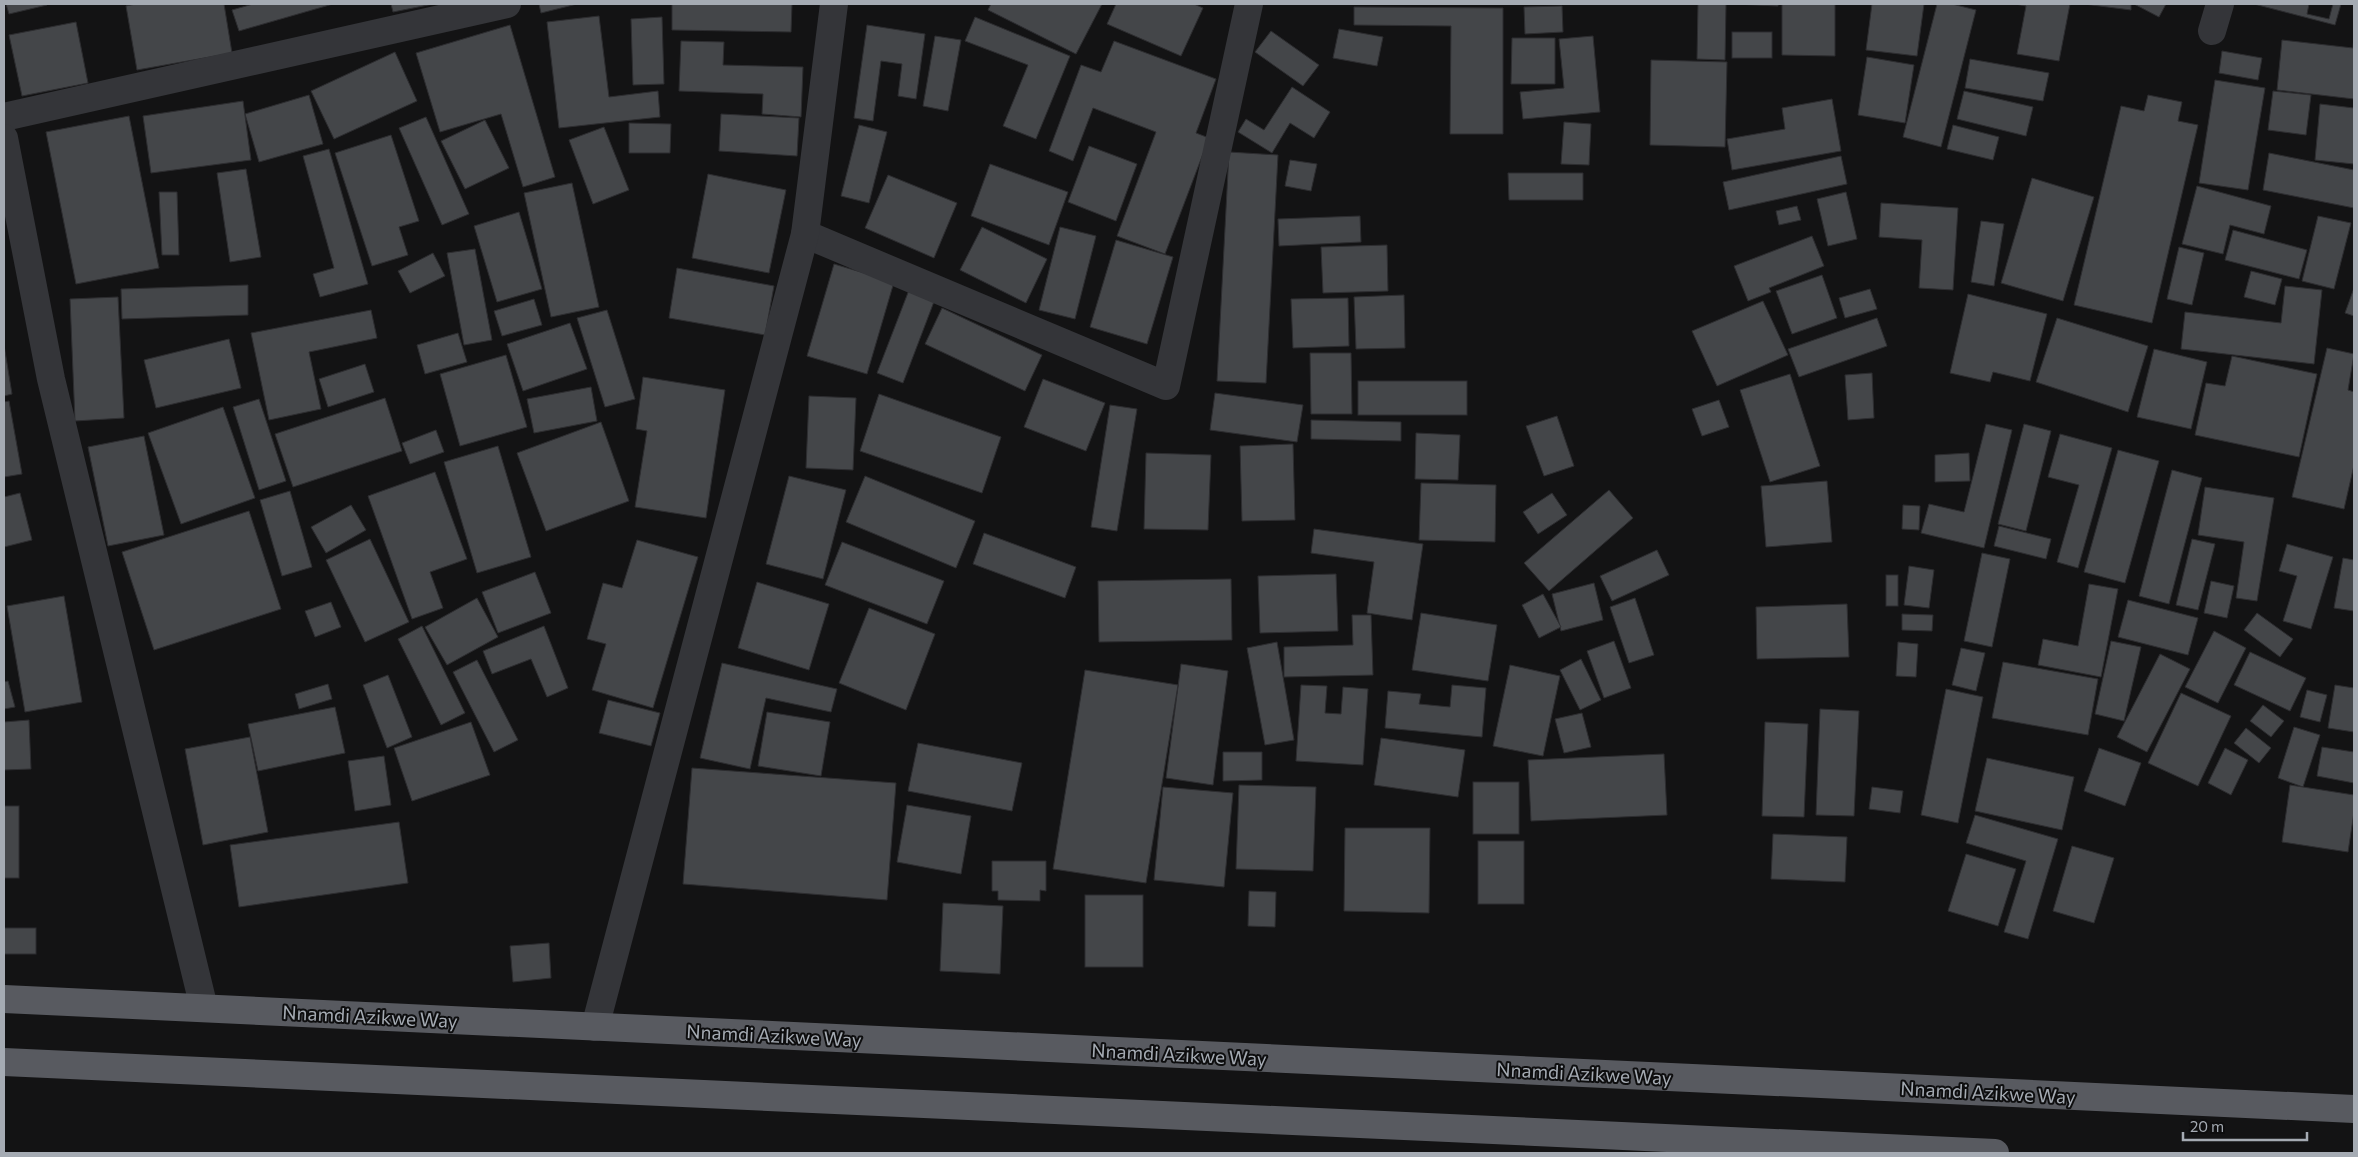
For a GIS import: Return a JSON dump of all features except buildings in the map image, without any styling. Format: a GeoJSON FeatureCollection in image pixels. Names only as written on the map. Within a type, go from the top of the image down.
{"type":"FeatureCollection","features":[{"type":"Feature","properties":{"kind":"highway","name":"Nnamdi Azikwe Way"},"geometry":{"type":"LineString","coordinates":[[4,999],[2354,1109]]}},
{"type":"Feature","properties":{"kind":"highway"},"geometry":{"type":"LineString","coordinates":[[4,1062],[1995,1153]]}},
{"type":"Feature","properties":{"kind":"street"},"geometry":{"type":"LineString","coordinates":[[4,117],[507,4]]}},
{"type":"Feature","properties":{"kind":"street"},"geometry":{"type":"LineString","coordinates":[[595,1027],[805,234],[834,4]]}},
{"type":"Feature","properties":{"kind":"street"},"geometry":{"type":"LineString","coordinates":[[805,234],[1166,386],[1249,4]]}},
{"type":"Feature","properties":{"kind":"street"},"geometry":{"type":"LineString","coordinates":[[2212,31],[2220,4]]}},
{"type":"Feature","properties":{"kind":"street"},"geometry":{"type":"LineString","coordinates":[[4,138],[51,379],[204,1008]]}}]}
